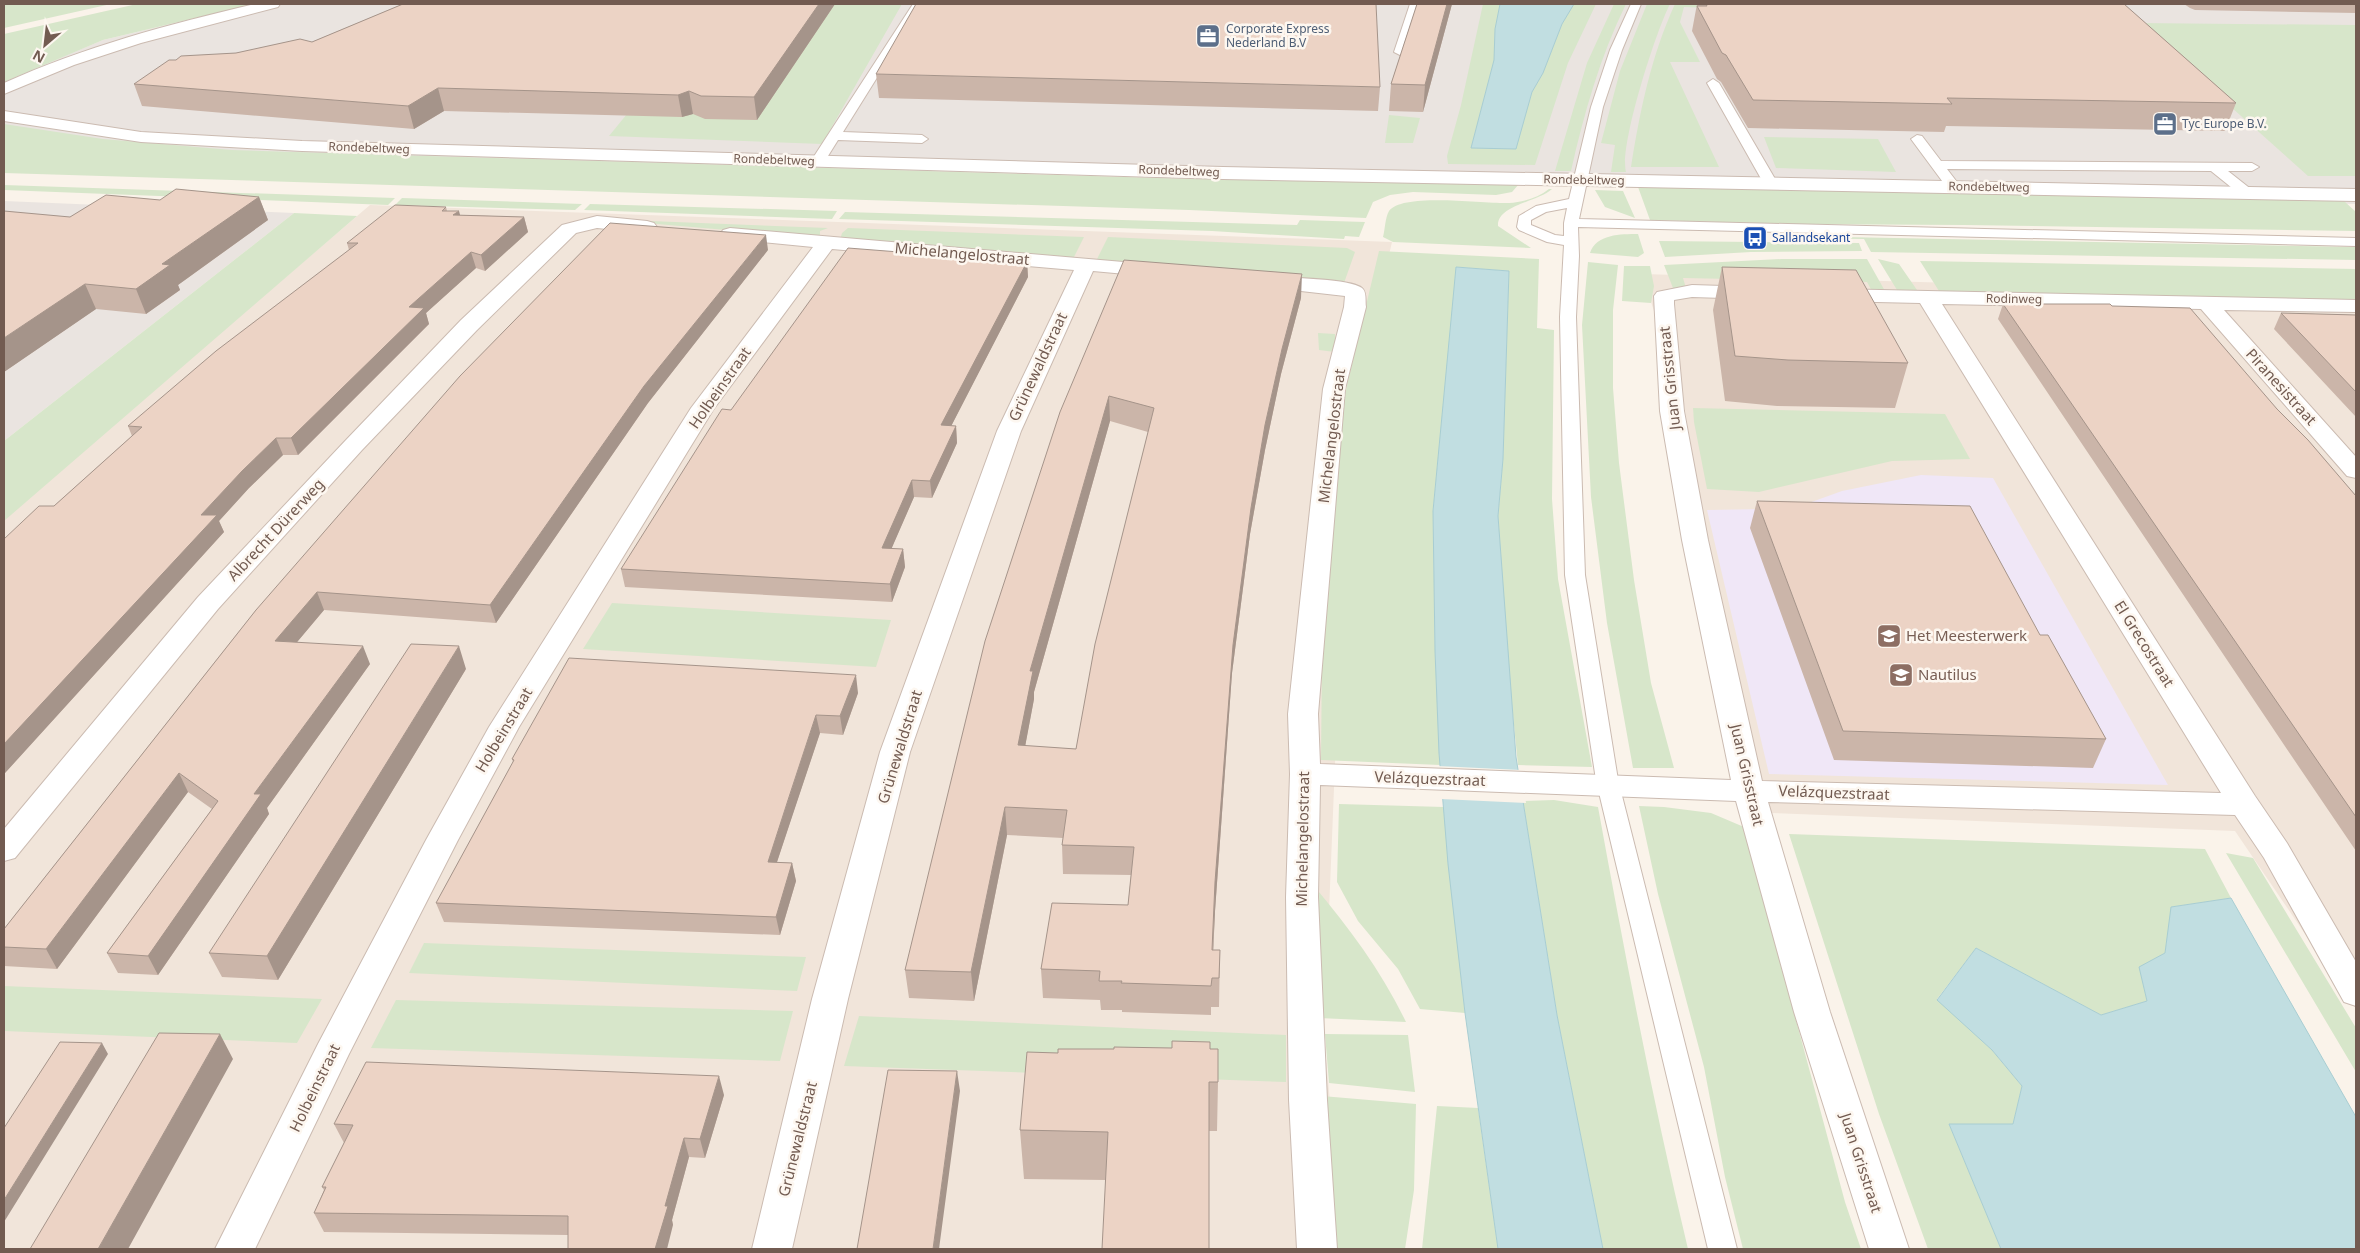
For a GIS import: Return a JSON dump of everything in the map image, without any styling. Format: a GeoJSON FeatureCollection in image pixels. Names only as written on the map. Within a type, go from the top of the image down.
{"type":"FeatureCollection","features":[{"type":"Feature","properties":{"kind":"street"},"geometry":{"type":"LineString","coordinates":[[4,89],[98,52],[200,21],[273,4]]}},
{"type":"Feature","properties":{"kind":"street","name":"Rondebeltweg"},"geometry":{"type":"LineString","coordinates":[[4,116],[141,137],[302,146],[1582,180],[2356,195]]}},
{"type":"Feature","properties":{"kind":"street","name":"Albrecht Dürerweg"},"geometry":{"type":"LineString","coordinates":[[4,850],[208,603],[451,344],[569,229],[597,222],[674,229]]}},
{"type":"Feature","properties":{"kind":"street","name":"Michelangelostraat"},"geometry":{"type":"LineString","coordinates":[[702,232],[1182,274]]}},
{"type":"Feature","properties":{"kind":"street","name":"Holbeinstraat"},"geometry":{"type":"LineString","coordinates":[[235,1249],[340,1037],[442,840],[504,727],[703,408],[826,242]]}},
{"type":"Feature","properties":{"kind":"street","name":"Grünewaldstraat"},"geometry":{"type":"LineString","coordinates":[[772,1249],[830,999],[895,752],[1009,431],[1086,265]]}},
{"type":"Feature","properties":{"kind":"street","name":"Michelangelostraat"},"geometry":{"type":"LineString","coordinates":[[1239,279],[1345,289],[1355,293],[1355,307],[1334,390],[1303,714],[1305,774],[1302,898],[1308,1100],[1317,1249]]}},
{"type":"Feature","properties":{"kind":"street","name":"Juan Grisstraat"},"geometry":{"type":"LineString","coordinates":[[1778,294],[1692,291],[1671,293],[1664,296],[1662,304],[1672,410],[1695,540],[1749,791],[1812,1012],[1889,1249]]}},
{"type":"Feature","properties":{"kind":"street","name":"Rodinweg"},"geometry":{"type":"LineString","coordinates":[[1817,295],[2356,306]]}},
{"type":"Feature","properties":{"kind":"street","name":"El Grecostraat"},"geometry":{"type":"LineString","coordinates":[[1927,297],[2244,804],[2276,851],[2356,992]]}},
{"type":"Feature","properties":{"kind":"street","name":"Piranesistraat"},"geometry":{"type":"LineString","coordinates":[[2206,302],[2356,471]]}},
{"type":"Feature","properties":{"kind":"street","name":"Velázquezstraat"},"geometry":{"type":"LineString","coordinates":[[1305,774],[1749,791],[2244,804]]}},
{"type":"Feature","properties":{"kind":"lane"},"geometry":{"type":"LineString","coordinates":[[818,161],[918,4]]}},
{"type":"Feature","properties":{"kind":"lane"},"geometry":{"type":"LineString","coordinates":[[1400,52],[1415,4]]}},
{"type":"Feature","properties":{"kind":"lane"},"geometry":{"type":"LineString","coordinates":[[1636,4],[1616,50],[1597,107],[1573,222],[1568,317],[1575,575],[1608,785],[1645,941],[1723,1249]]}},
{"type":"Feature","properties":{"kind":"lane"},"geometry":{"type":"LineString","coordinates":[[1713,83],[1771,184]]}},
{"type":"Feature","properties":{"kind":"lane"},"geometry":{"type":"LineString","coordinates":[[834,136],[922,139]]}},
{"type":"Feature","properties":{"kind":"lane"},"geometry":{"type":"LineString","coordinates":[[1917,139],[1953,186]]}},
{"type":"Feature","properties":{"kind":"lane"},"geometry":{"type":"LineString","coordinates":[[1937,165],[2252,167]]}},
{"type":"Feature","properties":{"kind":"lane"},"geometry":{"type":"LineString","coordinates":[[2215,167],[2247,193]]}},
{"type":"Feature","properties":{"kind":"lane"},"geometry":{"type":"LineString","coordinates":[[1573,222],[1741,229],[2356,242]]}},
{"type":"Feature","properties":{"kind":"shaded area"},"geometry":{"type":"Polygon","coordinates":[[[254,4],[2356,4],[2356,204],[268,156],[4,132],[4,81],[103,40],[254,4]]]}},
{"type":"Feature","properties":{"kind":"shaded area"},"geometry":{"type":"Polygon","coordinates":[[[4,201],[294,213],[4,441],[4,201]]]}},
{"type":"Feature","properties":{"kind":"shaded area"},"geometry":{"type":"Polygon","coordinates":[[[370,205],[1392,242],[1362,371],[1336,739],[1324,1035],[1343,1249],[4,1249],[4,517],[370,205]]]}},
{"type":"Feature","properties":{"kind":"shaded area"},"geometry":{"type":"Polygon","coordinates":[[[1642,274],[1955,283],[2356,288],[2356,1009],[2235,831],[1771,813],[1728,663],[1684,404],[1642,274]]]}},
{"type":"Feature","properties":{"kind":"shaded area"},"geometry":{"type":"Polygon","coordinates":[[[1921,475],[1993,478],[2168,785],[1769,774],[1707,510],[1765,509],[1806,504],[1842,491],[1921,475]]]}},
{"type":"Feature","properties":{"kind":"green space"},"geometry":{"type":"Polygon","coordinates":[[[4,4],[111,4],[4,28],[4,4]]]}},
{"type":"Feature","properties":{"kind":"green space"},"geometry":{"type":"Polygon","coordinates":[[[137,4],[254,4],[103,40],[4,82],[4,34],[137,4]]]}},
{"type":"Feature","properties":{"kind":"green space"},"geometry":{"type":"Polygon","coordinates":[[[717,4],[902,4],[822,144],[609,136],[717,4]]]}},
{"type":"Feature","properties":{"kind":"green space"},"geometry":{"type":"Polygon","coordinates":[[[1483,4],[1500,4],[1495,29],[1494,60],[1471,148],[1515,149],[1532,92],[1543,73],[1562,24],[1574,4],[1596,4],[1568,63],[1535,165],[1448,164],[1447,156],[1461,105],[1483,4]]]}},
{"type":"Feature","properties":{"kind":"green space"},"geometry":{"type":"Polygon","coordinates":[[[1614,4],[1626,4],[1608,44],[1594,86],[1581,128],[1571,171],[1555,171],[1587,63],[1614,4]]]}},
{"type":"Feature","properties":{"kind":"green space"},"geometry":{"type":"Polygon","coordinates":[[[1647,4],[1670,4],[1656,38],[1640,88],[1628,139],[1625,158],[1626,172],[1611,172],[1615,145],[1601,143],[1620,71],[1647,4]]]}},
{"type":"Feature","properties":{"kind":"green space"},"geometry":{"type":"Polygon","coordinates":[[[1675,4],[1706,4],[1709,8],[1684,7],[1680,22],[1700,62],[1670,62],[1719,167],[1631,167],[1647,84],[1659,44],[1675,4]]]}},
{"type":"Feature","properties":{"kind":"green space"},"geometry":{"type":"Polygon","coordinates":[[[2137,23],[2356,25],[2356,176],[2308,176],[2137,23]]]}},
{"type":"Feature","properties":{"kind":"green space"},"geometry":{"type":"Polygon","coordinates":[[[1389,115],[1420,118],[1413,143],[1385,143],[1389,115]]]}},
{"type":"Feature","properties":{"kind":"green space"},"geometry":{"type":"Polygon","coordinates":[[[4,124],[103,139],[232,150],[1193,179],[1519,184],[1512,192],[1496,195],[1413,192],[1390,195],[1373,202],[1366,218],[1189,210],[4,173],[4,124]]]}},
{"type":"Feature","properties":{"kind":"green space"},"geometry":{"type":"Polygon","coordinates":[[[1764,137],[1878,139],[1896,172],[1776,168],[1764,137]]]}},
{"type":"Feature","properties":{"kind":"green space"},"geometry":{"type":"Polygon","coordinates":[[[4,185],[395,198],[388,205],[4,190],[4,185]]]}},
{"type":"Feature","properties":{"kind":"green space"},"geometry":{"type":"Polygon","coordinates":[[[1638,187],[2344,201],[2356,212],[2356,231],[1786,224],[1650,220],[1638,187]]]}},
{"type":"Feature","properties":{"kind":"green space"},"geometry":{"type":"Polygon","coordinates":[[[1552,189],[1511,208],[1499,219],[1498,226],[1531,248],[1393,242],[1383,237],[1389,211],[1397,205],[1427,200],[1509,203],[1525,201],[1552,189]]]}},
{"type":"Feature","properties":{"kind":"green space"},"geometry":{"type":"Polygon","coordinates":[[[1595,190],[1623,191],[1635,218],[1605,207],[1595,190]]]}},
{"type":"Feature","properties":{"kind":"green space"},"geometry":{"type":"Polygon","coordinates":[[[402,198],[582,204],[575,210],[395,205],[402,198]]]}},
{"type":"Feature","properties":{"kind":"green space"},"geometry":{"type":"Polygon","coordinates":[[[590,204],[837,211],[832,219],[584,210],[590,204]]]}},
{"type":"Feature","properties":{"kind":"green space"},"geometry":{"type":"Polygon","coordinates":[[[845,212],[1297,225],[1300,220],[1365,222],[1359,237],[1345,236],[1344,239],[1212,231],[839,219],[845,212]]]}},
{"type":"Feature","properties":{"kind":"green space"},"geometry":{"type":"Polygon","coordinates":[[[294,213],[357,216],[4,521],[4,441],[294,213]]]}},
{"type":"Feature","properties":{"kind":"green space"},"geometry":{"type":"Polygon","coordinates":[[[599,219],[828,228],[820,231],[820,238],[599,219]]]}},
{"type":"Feature","properties":{"kind":"green space"},"geometry":{"type":"Polygon","coordinates":[[[848,228],[1084,237],[1073,259],[840,240],[842,233],[848,228]]]}},
{"type":"Feature","properties":{"kind":"green space"},"geometry":{"type":"Polygon","coordinates":[[[1638,234],[1644,253],[1638,257],[1590,253],[1598,242],[1610,236],[1638,234]]]}},
{"type":"Feature","properties":{"kind":"green space"},"geometry":{"type":"Polygon","coordinates":[[[1792,236],[2356,247],[2356,260],[1871,252],[1864,239],[1793,238],[1792,236]]]}},
{"type":"Feature","properties":{"kind":"green space"},"geometry":{"type":"Polygon","coordinates":[[[1108,237],[1347,248],[1355,252],[1344,283],[1096,261],[1108,237]]]}},
{"type":"Feature","properties":{"kind":"green space"},"geometry":{"type":"Polygon","coordinates":[[[1659,241],[1859,243],[1862,251],[1751,252],[1665,257],[1659,241]]]}},
{"type":"Feature","properties":{"kind":"green space"},"geometry":{"type":"Polygon","coordinates":[[[1379,251],[1539,259],[1537,328],[1554,330],[1552,499],[1558,579],[1592,767],[1518,765],[1507,655],[1498,516],[1503,459],[1509,271],[1457,267],[1433,511],[1435,651],[1440,765],[1321,760],[1322,654],[1344,398],[1379,251]]]}},
{"type":"Feature","properties":{"kind":"green space"},"geometry":{"type":"Polygon","coordinates":[[[1782,259],[1867,259],[1885,291],[1872,291],[1867,282],[1683,278],[1686,288],[1673,288],[1664,265],[1782,259]]]}},
{"type":"Feature","properties":{"kind":"green space"},"geometry":{"type":"Polygon","coordinates":[[[1878,259],[1899,264],[1917,290],[1897,290],[1878,259]]]}},
{"type":"Feature","properties":{"kind":"green space"},"geometry":{"type":"Polygon","coordinates":[[[1920,261],[2356,269],[2356,301],[1939,291],[1920,261]]]}},
{"type":"Feature","properties":{"kind":"green space"},"geometry":{"type":"Polygon","coordinates":[[[1588,262],[1618,265],[1613,310],[1613,388],[1619,463],[1634,580],[1651,683],[1674,768],[1633,768],[1607,623],[1591,497],[1582,325],[1588,262]]]}},
{"type":"Feature","properties":{"kind":"green space"},"geometry":{"type":"Polygon","coordinates":[[[1624,266],[1650,266],[1654,286],[1651,303],[1622,301],[1624,266]]]}},
{"type":"Feature","properties":{"kind":"green space"},"geometry":{"type":"Polygon","coordinates":[[[1318,333],[1335,334],[1335,352],[1319,350],[1318,333]]]}},
{"type":"Feature","properties":{"kind":"green space"},"geometry":{"type":"Polygon","coordinates":[[[1693,408],[1945,414],[1970,459],[1892,461],[1759,492],[1707,489],[1693,408]]]}},
{"type":"Feature","properties":{"kind":"green space"},"geometry":{"type":"Polygon","coordinates":[[[612,603],[891,620],[876,667],[583,649],[612,603]]]}},
{"type":"Feature","properties":{"kind":"green space"},"geometry":{"type":"Polygon","coordinates":[[[1554,800],[1598,807],[1640,1029],[1688,1249],[1603,1249],[1557,1015],[1523,801],[1554,800]]]}},
{"type":"Feature","properties":{"kind":"green space"},"geometry":{"type":"Polygon","coordinates":[[[1339,804],[1444,807],[1465,1013],[1420,1009],[1398,969],[1358,921],[1337,882],[1339,804]]]}},
{"type":"Feature","properties":{"kind":"green space"},"geometry":{"type":"Polygon","coordinates":[[[1639,806],[1711,813],[1744,827],[1845,1202],[1861,1249],[1743,1249],[1725,1177],[1704,1067],[1658,894],[1639,806]]]}},
{"type":"Feature","properties":{"kind":"green space"},"geometry":{"type":"Polygon","coordinates":[[[1789,834],[2205,849],[2231,898],[2172,907],[2165,953],[2140,968],[2147,1001],[2101,1015],[1976,948],[1937,999],[1992,1050],[2022,1086],[2013,1124],[1949,1124],[2001,1249],[1928,1249],[1879,1114],[1789,834]]]}},
{"type":"Feature","properties":{"kind":"green space"},"geometry":{"type":"Polygon","coordinates":[[[2226,853],[2253,858],[2356,1028],[2356,1072],[2226,853]]]}},
{"type":"Feature","properties":{"kind":"green space"},"geometry":{"type":"Polygon","coordinates":[[[1314,886],[1364,951],[1387,986],[1406,1022],[1319,1018],[1314,886]]]}},
{"type":"Feature","properties":{"kind":"green space"},"geometry":{"type":"Polygon","coordinates":[[[424,943],[806,957],[797,991],[409,973],[424,943]]]}},
{"type":"Feature","properties":{"kind":"green space"},"geometry":{"type":"Polygon","coordinates":[[[4,986],[322,999],[297,1043],[4,1031],[4,986]]]}},
{"type":"Feature","properties":{"kind":"green space"},"geometry":{"type":"Polygon","coordinates":[[[396,1000],[793,1011],[780,1061],[371,1048],[396,1000]]]}},
{"type":"Feature","properties":{"kind":"green space"},"geometry":{"type":"Polygon","coordinates":[[[859,1016],[1286,1035],[1286,1082],[844,1066],[859,1016]]]}},
{"type":"Feature","properties":{"kind":"green space"},"geometry":{"type":"Polygon","coordinates":[[[1325,1034],[1408,1035],[1415,1092],[1329,1083],[1325,1034]]]}},
{"type":"Feature","properties":{"kind":"green space"},"geometry":{"type":"Polygon","coordinates":[[[1322,1096],[1416,1104],[1414,1190],[1405,1249],[1333,1249],[1322,1096]]]}},
{"type":"Feature","properties":{"kind":"green space"},"geometry":{"type":"Polygon","coordinates":[[[1437,1106],[1478,1108],[1498,1249],[1422,1249],[1437,1106]]]}},
{"type":"Feature","properties":{"kind":"water"},"geometry":{"type":"Polygon","coordinates":[[[1500,4],[1574,4],[1562,24],[1543,73],[1532,92],[1516,149],[1471,148],[1494,60],[1495,29],[1500,4]]]}},
{"type":"Feature","properties":{"kind":"water"},"geometry":{"type":"Polygon","coordinates":[[[1456,267],[1509,271],[1503,459],[1498,516],[1516,757],[1557,1015],[1603,1249],[1498,1249],[1465,1013],[1448,864],[1439,753],[1433,511],[1456,267]]]}},
{"type":"Feature","properties":{"kind":"water"},"geometry":{"type":"Polygon","coordinates":[[[2231,898],[2356,1117],[2356,1249],[2001,1249],[1949,1124],[2013,1124],[2022,1086],[1992,1050],[1937,1000],[1976,948],[2101,1015],[2147,1001],[2139,967],[2165,953],[2171,907],[2231,898]]]}},
{"type":"Feature","properties":{"kind":"pier"},"geometry":{"type":"Polygon","coordinates":[[[1437,766],[1521,770],[1526,803],[1441,799],[1437,766]]]}},
{"type":"Feature","properties":{"kind":"building"},"geometry":{"type":"Polygon","coordinates":[[[403,4],[819,4],[754,97],[701,96],[689,91],[678,95],[438,88],[408,106],[134,84],[169,60],[176,60],[181,56],[236,53],[300,39],[312,42],[403,4]]]}},
{"type":"Feature","properties":{"kind":"building"},"geometry":{"type":"Polygon","coordinates":[[[916,4],[1376,4],[1380,87],[876,74],[916,4]]]}},
{"type":"Feature","properties":{"kind":"building"},"geometry":{"type":"Polygon","coordinates":[[[1417,4],[1447,4],[1425,85],[1391,84],[1417,4]]]}},
{"type":"Feature","properties":{"kind":"building"},"geometry":{"type":"Polygon","coordinates":[[[1706,4],[2124,4],[2236,103],[1947,98],[1952,104],[1753,100],[1726,55],[1722,53],[1697,6],[1707,6],[1706,4]]]}},
{"type":"Feature","properties":{"kind":"building"},"geometry":{"type":"Polygon","coordinates":[[[176,189],[259,197],[162,264],[170,265],[136,289],[85,284],[4,338],[4,211],[70,217],[106,195],[160,200],[176,189]]]}},
{"type":"Feature","properties":{"kind":"building"},"geometry":{"type":"Polygon","coordinates":[[[395,205],[446,207],[442,211],[459,211],[453,215],[524,217],[481,255],[471,252],[409,307],[424,308],[291,438],[276,438],[242,471],[201,515],[217,515],[4,744],[4,539],[39,506],[54,506],[142,427],[128,426],[216,351],[358,243],[347,243],[395,205]]]}},
{"type":"Feature","properties":{"kind":"building"},"geometry":{"type":"Polygon","coordinates":[[[610,223],[766,235],[644,386],[490,605],[317,592],[275,641],[363,646],[254,794],[261,794],[148,956],[107,953],[218,801],[179,773],[46,949],[4,947],[4,929],[256,610],[460,376],[610,223]]]}},
{"type":"Feature","properties":{"kind":"building"},"geometry":{"type":"Polygon","coordinates":[[[848,248],[1027,262],[941,425],[956,426],[930,481],[912,480],[882,548],[903,549],[890,584],[621,569],[722,409],[731,410],[848,248]]]}},
{"type":"Feature","properties":{"kind":"building"},"geometry":{"type":"Polygon","coordinates":[[[1124,260],[1302,274],[1282,349],[1265,425],[1251,508],[1233,645],[1215,882],[1212,950],[1220,950],[1219,978],[1212,978],[1211,986],[1099,981],[1100,971],[1041,969],[1052,903],[1128,905],[1134,847],[1062,845],[1067,810],[1005,807],[971,972],[905,970],[985,641],[1060,412],[1124,260]],[[1109,396],[1030,671],[1033,671],[1018,745],[1076,749],[1095,644],[1154,408],[1109,396]]]}},
{"type":"Feature","properties":{"kind":"building"},"geometry":{"type":"Polygon","coordinates":[[[1722,267],[1856,270],[1908,363],[1788,360],[1735,356],[1722,267]]]}},
{"type":"Feature","properties":{"kind":"building"},"geometry":{"type":"Polygon","coordinates":[[[2003,304],[2110,304],[2112,306],[2190,308],[2277,409],[2308,440],[2356,496],[2356,817],[2003,304]]]}},
{"type":"Feature","properties":{"kind":"building"},"geometry":{"type":"Polygon","coordinates":[[[2281,313],[2356,315],[2356,392],[2281,313]]]}},
{"type":"Feature","properties":{"kind":"building"},"geometry":{"type":"Polygon","coordinates":[[[1757,501],[1970,506],[2040,635],[2048,635],[2106,739],[1843,731],[1757,501]]]}},
{"type":"Feature","properties":{"kind":"building"},"geometry":{"type":"Polygon","coordinates":[[[411,644],[459,646],[267,956],[209,953],[411,644]]]}},
{"type":"Feature","properties":{"kind":"building"},"geometry":{"type":"Polygon","coordinates":[[[569,658],[856,675],[840,716],[816,715],[768,862],[792,863],[776,917],[436,903],[514,760],[512,759],[569,658]]]}},
{"type":"Feature","properties":{"kind":"building"},"geometry":{"type":"Polygon","coordinates":[[[159,1033],[220,1034],[98,1249],[30,1249],[159,1033]]]}},
{"type":"Feature","properties":{"kind":"building"},"geometry":{"type":"Polygon","coordinates":[[[1172,1041],[1210,1042],[1210,1049],[1218,1049],[1218,1082],[1209,1082],[1209,1249],[1102,1249],[1108,1132],[1020,1130],[1027,1052],[1058,1053],[1058,1049],[1114,1049],[1114,1047],[1172,1048],[1172,1041]]]}},
{"type":"Feature","properties":{"kind":"building"},"geometry":{"type":"Polygon","coordinates":[[[60,1042],[102,1043],[4,1200],[4,1128],[60,1042]]]}},
{"type":"Feature","properties":{"kind":"building"},"geometry":{"type":"Polygon","coordinates":[[[366,1062],[719,1076],[700,1139],[684,1138],[665,1206],[668,1206],[655,1249],[568,1249],[568,1216],[314,1213],[326,1187],[322,1187],[353,1125],[334,1124],[366,1062]]]}},
{"type":"Feature","properties":{"kind":"building"},"geometry":{"type":"Polygon","coordinates":[[[888,1070],[957,1071],[933,1249],[857,1249],[888,1070]]]}},
{"type":"Feature","properties":{"kind":"place","name":"Corporate Express Nederland B.V"},"geometry":{"type":"Point","coordinates":[1208,36]}},
{"type":"Feature","properties":{"kind":"place","name":"Tyc Europe B.V."},"geometry":{"type":"Point","coordinates":[2165,124]}},
{"type":"Feature","properties":{"kind":"place","name":"Sallandsekant"},"geometry":{"type":"Point","coordinates":[1755,238]}},
{"type":"Feature","properties":{"kind":"place","name":"Het Meesterwerk"},"geometry":{"type":"Point","coordinates":[1889,636]}},
{"type":"Feature","properties":{"kind":"place","name":"Nautilus"},"geometry":{"type":"Point","coordinates":[1901,675]}}]}
